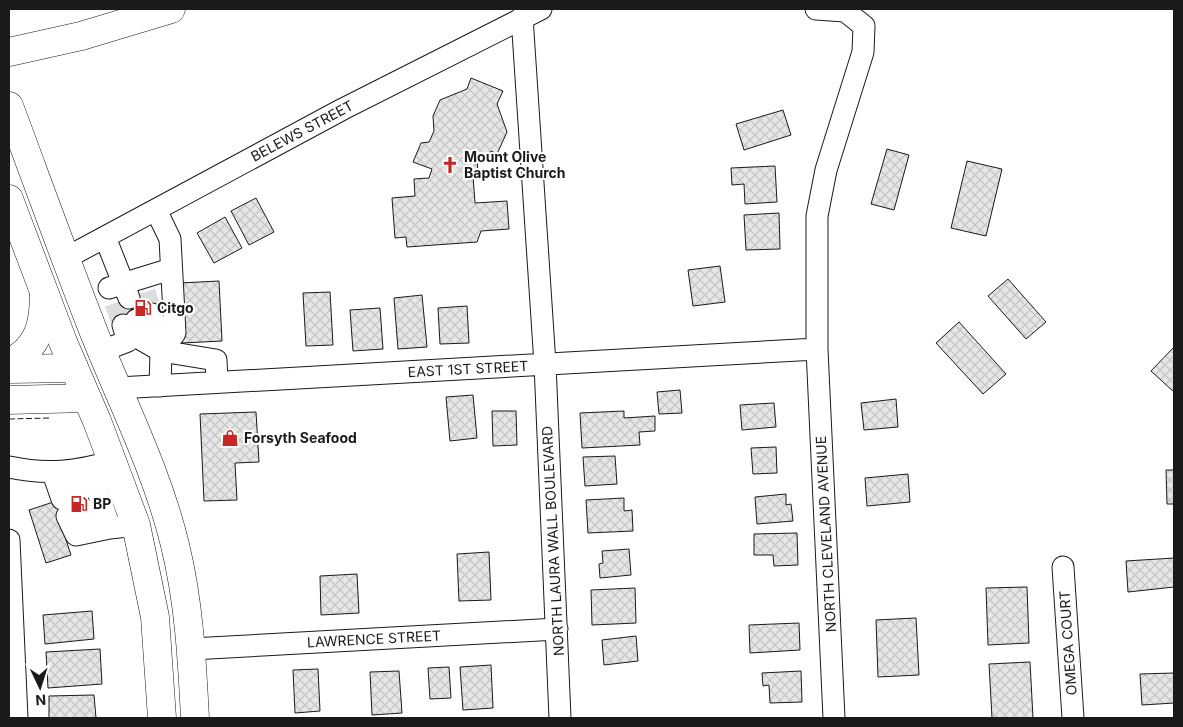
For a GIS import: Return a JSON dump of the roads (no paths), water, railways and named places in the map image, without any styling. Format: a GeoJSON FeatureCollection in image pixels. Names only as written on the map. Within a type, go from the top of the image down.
{"type":"FeatureCollection","features":[{"type":"Feature","properties":{"kind":"main road"},"geometry":{"type":"LineString","coordinates":[[9,52],[81,36],[171,9]]}},
{"type":"Feature","properties":{"kind":"main road"},"geometry":{"type":"LineString","coordinates":[[10,111],[81,299],[154,476],[175,544],[182,578],[191,649],[195,718]]}},
{"type":"Feature","properties":{"kind":"main road"},"geometry":{"type":"LineString","coordinates":[[9,199],[44,293],[87,398],[82,468],[155,617],[162,718]]}},
{"type":"Feature","properties":{"kind":"main road"},"geometry":{"type":"LineString","coordinates":[[9,363],[29,349],[39,334],[44,315],[44,293]]}},
{"type":"Feature","properties":{"kind":"main road"},"geometry":{"type":"LineString","coordinates":[[9,369],[74,368]]}},
{"type":"Feature","properties":{"kind":"main road","name":"EAST 1ST STREET"},"geometry":{"type":"LineString","coordinates":[[74,368],[118,388]]}},
{"type":"Feature","properties":{"kind":"main road","name":"EAST 1ST STREET"},"geometry":{"type":"LineString","coordinates":[[9,400],[87,398],[118,388]]}},
{"type":"Feature","properties":{"kind":"street","name":"NORTH CLEVELAND AVENUE"},"geometry":{"type":"LineString","coordinates":[[816,9],[845,11],[864,26],[863,52],[826,170],[817,216],[817,349],[834,718]]}},
{"type":"Feature","properties":{"kind":"street","name":"BELEWS STREET"},"geometry":{"type":"LineString","coordinates":[[66,258],[343,109],[531,13]]}},
{"type":"Feature","properties":{"kind":"street","name":"NORTH LAURA WALL BOULEVARD"},"geometry":{"type":"LineString","coordinates":[[531,13],[560,718]]}},
{"type":"Feature","properties":{"kind":"street"},"geometry":{"type":"LineString","coordinates":[[156,210],[170,239],[174,333],[162,351],[160,386]]}},
{"type":"Feature","properties":{"kind":"street"},"geometry":{"type":"LineString","coordinates":[[104,237],[127,290]]}},
{"type":"Feature","properties":{"kind":"street"},"geometry":{"type":"LineString","coordinates":[[81,299],[127,290],[171,269]]}},
{"type":"Feature","properties":{"kind":"street"},"geometry":{"type":"LineString","coordinates":[[136,328],[162,351]]}},
{"type":"Feature","properties":{"kind":"street"},"geometry":{"type":"LineString","coordinates":[[136,328],[162,351],[216,360],[217,382]]}},
{"type":"Feature","properties":{"kind":"street"},"geometry":{"type":"LineString","coordinates":[[102,351],[136,328]]}},
{"type":"Feature","properties":{"kind":"street","name":"EAST 1ST STREET"},"geometry":{"type":"LineString","coordinates":[[118,388],[817,349]]}},
{"type":"Feature","properties":{"kind":"street"},"geometry":{"type":"LineString","coordinates":[[9,467],[31,472],[82,468],[73,505],[76,535],[113,528]]}},
{"type":"Feature","properties":{"kind":"street"},"geometry":{"type":"LineString","coordinates":[[9,540],[17,718]]}},
{"type":"Feature","properties":{"kind":"street","name":"OMEGA COURT"},"geometry":{"type":"LineString","coordinates":[[1063,567],[1073,718]]}},
{"type":"Feature","properties":{"kind":"street","name":"LAWRENCE STREET"},"geometry":{"type":"LineString","coordinates":[[191,649],[557,629]]}},
{"type":"Feature","properties":{"kind":"tunnel"},"geometry":{"type":"LineString","coordinates":[[145,292],[152,314]]}},
{"type":"Feature","properties":{"kind":"tunnel"},"geometry":{"type":"LineString","coordinates":[[115,303],[123,325]]}},
{"type":"Feature","properties":{"kind":"place","name":"Mount Olive Baptist Church"},"geometry":{"type":"Point","coordinates":[450,165]}},
{"type":"Feature","properties":{"kind":"place","name":"Citgo"},"geometry":{"type":"Point","coordinates":[143,308]}},
{"type":"Feature","properties":{"kind":"place","name":"Forsyth Seafood"},"geometry":{"type":"Point","coordinates":[230,438]}},
{"type":"Feature","properties":{"kind":"place","name":"BP"},"geometry":{"type":"Point","coordinates":[79,504]}}]}
